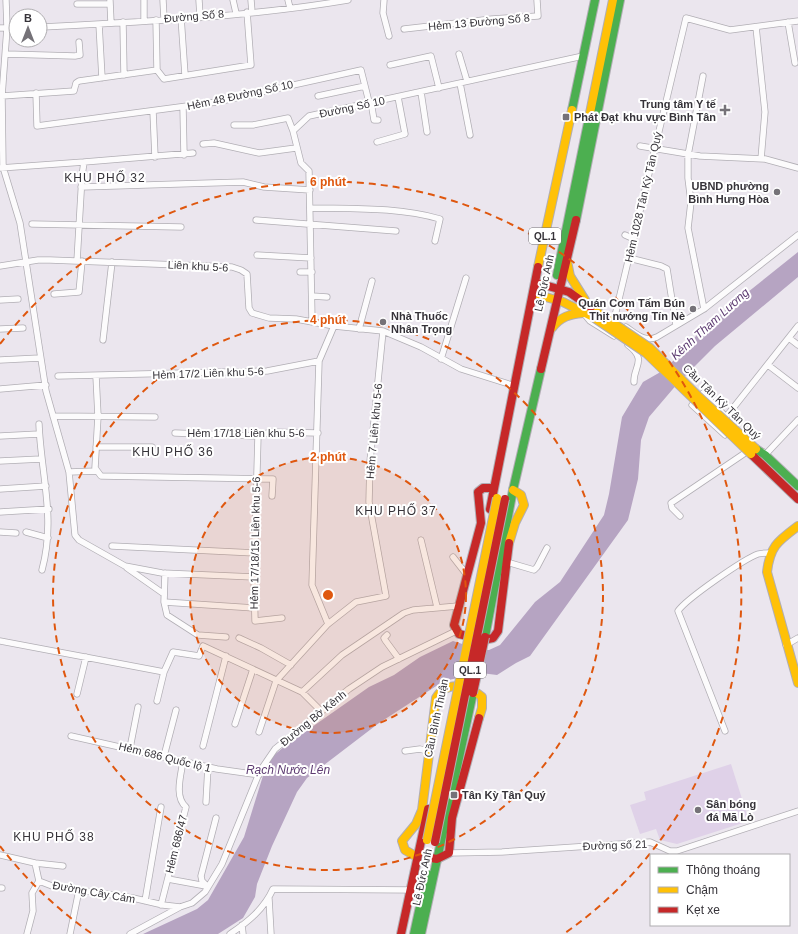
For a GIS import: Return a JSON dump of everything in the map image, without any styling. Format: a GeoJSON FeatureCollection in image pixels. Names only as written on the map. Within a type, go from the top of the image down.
{"type":"FeatureCollection","features":[{"type":"Feature","properties":{"kind":"main road","name":"Lê Đức Anh"},"geometry":{"type":"LineString","coordinates":[[501,498],[531,302],[595,0]]}},
{"type":"Feature","properties":{"kind":"main road","name":"Lê Đức Anh"},"geometry":{"type":"LineString","coordinates":[[494,488],[539,295],[601,0]]}},
{"type":"Feature","properties":{"kind":"main road","name":"Lê Đức Anh"},"geometry":{"type":"LineString","coordinates":[[558,288],[580,158],[613,0]]}},
{"type":"Feature","properties":{"kind":"main road","name":"Lê Đức Anh"},"geometry":{"type":"LineString","coordinates":[[414,934],[444,825],[555,299],[567,261],[589,160],[620,0]]}},
{"type":"Feature","properties":{"kind":"main road"},"geometry":{"type":"LineString","coordinates":[[580,158],[589,160]]}},
{"type":"Feature","properties":{"kind":"main road"},"geometry":{"type":"LineString","coordinates":[[567,261],[570,276],[595,315]]}},
{"type":"Feature","properties":{"kind":"main road"},"geometry":{"type":"LineString","coordinates":[[541,284],[571,293],[589,306]]}},
{"type":"Feature","properties":{"kind":"main road"},"geometry":{"type":"LineString","coordinates":[[539,295],[555,299],[584,313]]}},
{"type":"Feature","properties":{"kind":"main road"},"geometry":{"type":"LineString","coordinates":[[547,336],[559,319],[572,314],[584,313],[595,315]]}},
{"type":"Feature","properties":{"kind":"main road","name":"Cầu Tân Kỳ Tân Quý"},"geometry":{"type":"LineString","coordinates":[[595,315],[646,353],[695,401],[751,452]]}},
{"type":"Feature","properties":{"kind":"main road","name":"Lê Đức Anh"},"geometry":{"type":"LineString","coordinates":[[501,498],[547,336]]}},
{"type":"Feature","properties":{"kind":"main road"},"geometry":{"type":"LineString","coordinates":[[751,452],[765,455],[798,486]]}},
{"type":"Feature","properties":{"kind":"main road"},"geometry":{"type":"LineString","coordinates":[[751,452],[758,462],[798,499]]}},
{"type":"Feature","properties":{"kind":"main road"},"geometry":{"type":"LineString","coordinates":[[494,488],[483,488],[478,492],[477,500],[482,515],[482,523],[454,625],[456,631],[462,635],[483,640],[496,636],[499,627],[506,562],[512,531],[524,502],[521,495],[514,490]]}},
{"type":"Feature","properties":{"kind":"main road","name":"Cầu Bình Thuận"},"geometry":{"type":"LineString","coordinates":[[417,857],[494,488]]}},
{"type":"Feature","properties":{"kind":"main road","name":"QL.1"},"geometry":{"type":"LineString","coordinates":[[431,841],[501,498]]}},
{"type":"Feature","properties":{"kind":"main road"},"geometry":{"type":"LineString","coordinates":[[798,526],[778,541],[770,553],[767,572],[786,645],[798,683]]}},
{"type":"Feature","properties":{"kind":"main road"},"geometry":{"type":"LineString","coordinates":[[417,857],[406,850],[402,841],[416,824],[422,810],[436,698],[440,690],[450,686],[468,688],[480,694],[483,701],[482,708],[452,818],[449,853],[434,859]]}},
{"type":"Feature","properties":{"kind":"main road","name":"Lê Đức Anh"},"geometry":{"type":"LineString","coordinates":[[421,934],[434,859],[431,841]]}},
{"type":"Feature","properties":{"kind":"main road","name":"Lê Đức Anh"},"geometry":{"type":"LineString","coordinates":[[401,934],[413,890],[431,841]]}},
{"type":"Feature","properties":{"kind":"main road","name":"Lê Đức Anh"},"geometry":{"type":"LineString","coordinates":[[407,934],[417,857]]}},
{"type":"Feature","properties":{"kind":"street"},"geometry":{"type":"LineString","coordinates":[[6,0],[7,28],[2,96],[1,168],[19,215],[40,358],[53,416],[69,472],[75,535],[79,540],[125,566],[164,594]]}},
{"type":"Feature","properties":{"kind":"street"},"geometry":{"type":"LineString","coordinates":[[144,0],[144,20]]}},
{"type":"Feature","properties":{"kind":"street"},"geometry":{"type":"LineString","coordinates":[[163,0],[164,19]]}},
{"type":"Feature","properties":{"kind":"street"},"geometry":{"type":"LineString","coordinates":[[200,0],[200,16]]}},
{"type":"Feature","properties":{"kind":"street"},"geometry":{"type":"LineString","coordinates":[[233,0],[236,13]]}},
{"type":"Feature","properties":{"kind":"street"},"geometry":{"type":"LineString","coordinates":[[156,20],[156,70],[164,79],[251,65],[250,0]]}},
{"type":"Feature","properties":{"kind":"street"},"geometry":{"type":"LineString","coordinates":[[288,0],[290,8]]}},
{"type":"Feature","properties":{"kind":"street","name":"Đường Số 8"},"geometry":{"type":"LineString","coordinates":[[48,26],[99,24],[181,18],[290,8],[319,2],[348,0]]}},
{"type":"Feature","properties":{"kind":"street"},"geometry":{"type":"LineString","coordinates":[[384,0],[383,13],[389,36]]}},
{"type":"Feature","properties":{"kind":"street","name":"Hẻm 13 Đường Số 8"},"geometry":{"type":"LineString","coordinates":[[404,29],[492,18],[538,16],[537,0]]}},
{"type":"Feature","properties":{"kind":"street"},"geometry":{"type":"LineString","coordinates":[[78,4],[110,2],[111,23]]}},
{"type":"Feature","properties":{"kind":"street"},"geometry":{"type":"LineString","coordinates":[[181,18],[185,75]]}},
{"type":"Feature","properties":{"kind":"street","name":"Hẻm 1028 Tân Kỳ Tân Quý"},"geometry":{"type":"LineString","coordinates":[[614,320],[682,28],[686,18],[730,30],[756,27]]}},
{"type":"Feature","properties":{"kind":"street"},"geometry":{"type":"LineString","coordinates":[[761,159],[765,112],[756,27],[798,21]]}},
{"type":"Feature","properties":{"kind":"street"},"geometry":{"type":"LineString","coordinates":[[123,22],[124,75]]}},
{"type":"Feature","properties":{"kind":"street"},"geometry":{"type":"LineString","coordinates":[[788,22],[794,63]]}},
{"type":"Feature","properties":{"kind":"street"},"geometry":{"type":"LineString","coordinates":[[99,24],[102,78]]}},
{"type":"Feature","properties":{"kind":"street"},"geometry":{"type":"LineString","coordinates":[[0,28],[7,28]]}},
{"type":"Feature","properties":{"kind":"street"},"geometry":{"type":"LineString","coordinates":[[6,54],[75,56],[80,55],[79,42]]}},
{"type":"Feature","properties":{"kind":"street"},"geometry":{"type":"LineString","coordinates":[[459,54],[467,81]]}},
{"type":"Feature","properties":{"kind":"street"},"geometry":{"type":"LineString","coordinates":[[390,65],[431,56],[439,88]]}},
{"type":"Feature","properties":{"kind":"street","name":"Đường Số 10"},"geometry":{"type":"LineString","coordinates":[[293,131],[309,116],[583,56]]}},
{"type":"Feature","properties":{"kind":"street"},"geometry":{"type":"LineString","coordinates":[[2,96],[74,91],[76,83],[79,81],[156,70]]}},
{"type":"Feature","properties":{"kind":"street","name":"Hẻm 48 Đường Số 10"},"geometry":{"type":"LineString","coordinates":[[36,93],[37,126],[217,102],[361,70],[374,120],[378,120]]}},
{"type":"Feature","properties":{"kind":"street"},"geometry":{"type":"LineString","coordinates":[[703,76],[688,154],[688,178],[691,202],[688,228],[704,309]]}},
{"type":"Feature","properties":{"kind":"street"},"geometry":{"type":"LineString","coordinates":[[460,83],[470,135]]}},
{"type":"Feature","properties":{"kind":"street"},"geometry":{"type":"LineString","coordinates":[[318,96],[365,86]]}},
{"type":"Feature","properties":{"kind":"street"},"geometry":{"type":"LineString","coordinates":[[421,92],[428,132]]}},
{"type":"Feature","properties":{"kind":"street"},"geometry":{"type":"LineString","coordinates":[[377,142],[405,134],[398,97]]}},
{"type":"Feature","properties":{"kind":"street"},"geometry":{"type":"LineString","coordinates":[[183,107],[184,154]]}},
{"type":"Feature","properties":{"kind":"street"},"geometry":{"type":"LineString","coordinates":[[153,111],[155,157]]}},
{"type":"Feature","properties":{"kind":"street"},"geometry":{"type":"LineString","coordinates":[[234,126],[253,125],[288,118],[293,131],[301,164],[309,171],[312,321]]}},
{"type":"Feature","properties":{"kind":"street"},"geometry":{"type":"LineString","coordinates":[[203,144],[214,143],[260,153],[296,148]]}},
{"type":"Feature","properties":{"kind":"street"},"geometry":{"type":"LineString","coordinates":[[640,146],[688,154],[761,159],[798,168]]}},
{"type":"Feature","properties":{"kind":"street"},"geometry":{"type":"LineString","coordinates":[[1,168],[193,153]]}},
{"type":"Feature","properties":{"kind":"street"},"geometry":{"type":"LineString","coordinates":[[54,294],[79,292],[79,224],[84,162]]}},
{"type":"Feature","properties":{"kind":"street"},"geometry":{"type":"LineString","coordinates":[[81,186],[243,182],[264,187],[310,190]]}},
{"type":"Feature","properties":{"kind":"street"},"geometry":{"type":"LineString","coordinates":[[310,208],[400,210],[419,213],[440,219],[435,241]]}},
{"type":"Feature","properties":{"kind":"street"},"geometry":{"type":"LineString","coordinates":[[256,220],[310,223],[396,231]]}},
{"type":"Feature","properties":{"kind":"street"},"geometry":{"type":"LineString","coordinates":[[32,224],[182,227]]}},
{"type":"Feature","properties":{"kind":"street"},"geometry":{"type":"LineString","coordinates":[[625,235],[634,239]]}},
{"type":"Feature","properties":{"kind":"street"},"geometry":{"type":"LineString","coordinates":[[589,306],[643,338],[655,338],[704,309],[798,235]]}},
{"type":"Feature","properties":{"kind":"street"},"geometry":{"type":"LineString","coordinates":[[257,255],[311,258]]}},
{"type":"Feature","properties":{"kind":"street"},"geometry":{"type":"LineString","coordinates":[[629,258],[661,266],[666,269],[675,326]]}},
{"type":"Feature","properties":{"kind":"street","name":"Liên khu 5-6"},"geometry":{"type":"LineString","coordinates":[[0,266],[38,260],[232,267],[247,274],[249,308],[252,313],[269,318],[312,321],[334,326],[359,329],[383,330],[476,375],[518,387]]}},
{"type":"Feature","properties":{"kind":"street"},"geometry":{"type":"LineString","coordinates":[[103,340],[112,262]]}},
{"type":"Feature","properties":{"kind":"street"},"geometry":{"type":"LineString","coordinates":[[300,272],[312,272]]}},
{"type":"Feature","properties":{"kind":"street"},"geometry":{"type":"LineString","coordinates":[[442,359],[466,278]]}},
{"type":"Feature","properties":{"kind":"street"},"geometry":{"type":"LineString","coordinates":[[359,329],[372,281]]}},
{"type":"Feature","properties":{"kind":"street"},"geometry":{"type":"LineString","coordinates":[[312,296],[327,297]]}},
{"type":"Feature","properties":{"kind":"street"},"geometry":{"type":"LineString","coordinates":[[0,300],[18,299]]}},
{"type":"Feature","properties":{"kind":"street"},"geometry":{"type":"LineString","coordinates":[[584,313],[590,320],[632,349],[638,358],[639,365],[634,376],[634,382]]}},
{"type":"Feature","properties":{"kind":"street"},"geometry":{"type":"LineString","coordinates":[[328,624],[312,585],[318,433],[319,361],[334,326]]}},
{"type":"Feature","properties":{"kind":"street"},"geometry":{"type":"LineString","coordinates":[[726,417],[798,326]]}},
{"type":"Feature","properties":{"kind":"street"},"geometry":{"type":"LineString","coordinates":[[0,329],[23,328]]}},
{"type":"Feature","properties":{"kind":"street","name":"Hẻm 7 Liên khu 5-6"},"geometry":{"type":"LineString","coordinates":[[259,732],[276,682],[328,624],[356,602],[386,596],[369,502],[370,461],[383,330]]}},
{"type":"Feature","properties":{"kind":"street"},"geometry":{"type":"LineString","coordinates":[[789,338],[798,345]]}},
{"type":"Feature","properties":{"kind":"street"},"geometry":{"type":"LineString","coordinates":[[0,360],[40,358]]}},
{"type":"Feature","properties":{"kind":"street","name":"Hẻm 17/2 Liên khu 5-6"},"geometry":{"type":"LineString","coordinates":[[58,376],[268,371],[319,361]]}},
{"type":"Feature","properties":{"kind":"street"},"geometry":{"type":"LineString","coordinates":[[768,365],[798,388]]}},
{"type":"Feature","properties":{"kind":"street"},"geometry":{"type":"LineString","coordinates":[[96,376],[98,416],[95,468],[99,473]]}},
{"type":"Feature","properties":{"kind":"street"},"geometry":{"type":"LineString","coordinates":[[0,389],[46,385]]}},
{"type":"Feature","properties":{"kind":"street"},"geometry":{"type":"LineString","coordinates":[[680,516],[672,508],[671,504],[751,452],[703,416],[692,405],[703,393],[726,417],[758,446],[765,455],[798,420]]}},
{"type":"Feature","properties":{"kind":"street"},"geometry":{"type":"LineString","coordinates":[[53,416],[155,417]]}},
{"type":"Feature","properties":{"kind":"street"},"geometry":{"type":"LineString","coordinates":[[39,424],[41,459],[49,509],[48,538],[42,570]]}},
{"type":"Feature","properties":{"kind":"street","name":"Hẻm 17/18 Liên khu 5-6"},"geometry":{"type":"LineString","coordinates":[[175,433],[258,436],[270,432],[318,433]]}},
{"type":"Feature","properties":{"kind":"street"},"geometry":{"type":"LineString","coordinates":[[0,436],[39,434]]}},
{"type":"Feature","properties":{"kind":"street","name":"Hẻm 17/18/15 Liên khu 5-6"},"geometry":{"type":"LineString","coordinates":[[258,436],[254,577],[255,621],[282,618]]}},
{"type":"Feature","properties":{"kind":"street"},"geometry":{"type":"LineString","coordinates":[[96,447],[152,447]]}},
{"type":"Feature","properties":{"kind":"street"},"geometry":{"type":"LineString","coordinates":[[0,461],[41,459]]}},
{"type":"Feature","properties":{"kind":"street"},"geometry":{"type":"LineString","coordinates":[[69,472],[273,479],[272,496]]}},
{"type":"Feature","properties":{"kind":"street"},"geometry":{"type":"LineString","coordinates":[[0,490],[46,486]]}},
{"type":"Feature","properties":{"kind":"street"},"geometry":{"type":"LineString","coordinates":[[0,512],[49,509]]}},
{"type":"Feature","properties":{"kind":"street"},"geometry":{"type":"LineString","coordinates":[[0,532],[16,533]]}},
{"type":"Feature","properties":{"kind":"street"},"geometry":{"type":"LineString","coordinates":[[26,532],[48,538]]}},
{"type":"Feature","properties":{"kind":"street"},"geometry":{"type":"LineString","coordinates":[[421,540],[437,607]]}},
{"type":"Feature","properties":{"kind":"street"},"geometry":{"type":"LineString","coordinates":[[112,546],[255,554]]}},
{"type":"Feature","properties":{"kind":"street"},"geometry":{"type":"LineString","coordinates":[[506,562],[534,570],[538,567],[546,548]]}},
{"type":"Feature","properties":{"kind":"street"},"geometry":{"type":"LineString","coordinates":[[725,731],[678,611],[704,589],[747,560],[758,554],[770,553]]}},
{"type":"Feature","properties":{"kind":"street"},"geometry":{"type":"LineString","coordinates":[[453,557],[467,575]]}},
{"type":"Feature","properties":{"kind":"street"},"geometry":{"type":"LineString","coordinates":[[125,566],[166,573],[254,577]]}},
{"type":"Feature","properties":{"kind":"street"},"geometry":{"type":"LineString","coordinates":[[166,573],[164,602],[167,615],[198,635],[226,637]]}},
{"type":"Feature","properties":{"kind":"street"},"geometry":{"type":"LineString","coordinates":[[164,602],[254,608]]}},
{"type":"Feature","properties":{"kind":"street"},"geometry":{"type":"LineString","coordinates":[[302,692],[342,655],[404,613],[413,610],[458,606]]}},
{"type":"Feature","properties":{"kind":"street","name":"Đường Bờ Kênh"},"geometry":{"type":"LineString","coordinates":[[130,934],[179,906],[192,902],[206,892],[207,886],[222,864],[259,775],[275,749],[321,711],[382,667],[456,631]]}},
{"type":"Feature","properties":{"kind":"street"},"geometry":{"type":"LineString","coordinates":[[198,635],[203,646],[253,669],[276,682],[302,692],[321,711]]}},
{"type":"Feature","properties":{"kind":"street"},"geometry":{"type":"LineString","coordinates":[[387,635],[384,638],[399,659]]}},
{"type":"Feature","properties":{"kind":"street"},"geometry":{"type":"LineString","coordinates":[[239,638],[261,648],[291,665]]}},
{"type":"Feature","properties":{"kind":"street"},"geometry":{"type":"LineString","coordinates":[[786,645],[798,638]]}},
{"type":"Feature","properties":{"kind":"street"},"geometry":{"type":"LineString","coordinates":[[0,641],[164,672]]}},
{"type":"Feature","properties":{"kind":"street"},"geometry":{"type":"LineString","coordinates":[[157,701],[164,672],[173,652],[199,656],[203,646]]}},
{"type":"Feature","properties":{"kind":"street"},"geometry":{"type":"LineString","coordinates":[[203,746],[226,656]]}},
{"type":"Feature","properties":{"kind":"street"},"geometry":{"type":"LineString","coordinates":[[77,694],[86,657]]}},
{"type":"Feature","properties":{"kind":"street"},"geometry":{"type":"LineString","coordinates":[[234,724],[253,669]]}},
{"type":"Feature","properties":{"kind":"street"},"geometry":{"type":"LineString","coordinates":[[130,748],[138,707]]}},
{"type":"Feature","properties":{"kind":"street"},"geometry":{"type":"LineString","coordinates":[[164,756],[176,710]]}},
{"type":"Feature","properties":{"kind":"street","name":"Hẻm 686 Quốc lộ 1"},"geometry":{"type":"LineString","coordinates":[[71,736],[130,748],[208,767],[259,775]]}},
{"type":"Feature","properties":{"kind":"street"},"geometry":{"type":"LineString","coordinates":[[405,751],[420,749],[430,752]]}},
{"type":"Feature","properties":{"kind":"street","name":"Hẻm 686/47"},"geometry":{"type":"LineString","coordinates":[[161,905],[186,807],[180,802],[179,796],[183,761]]}},
{"type":"Feature","properties":{"kind":"street"},"geometry":{"type":"LineString","coordinates":[[206,802],[208,767]]}},
{"type":"Feature","properties":{"kind":"street"},"geometry":{"type":"LineString","coordinates":[[145,901],[161,807]]}},
{"type":"Feature","properties":{"kind":"street","name":"Đường số 21"},"geometry":{"type":"LineString","coordinates":[[449,853],[502,852],[650,842],[670,851],[677,851],[798,812]]}},
{"type":"Feature","properties":{"kind":"street"},"geometry":{"type":"LineString","coordinates":[[207,886],[202,882],[201,876],[216,818]]}},
{"type":"Feature","properties":{"kind":"street"},"geometry":{"type":"LineString","coordinates":[[0,855],[35,863],[63,866]]}},
{"type":"Feature","properties":{"kind":"street","name":"Đường Cây Cám"},"geometry":{"type":"LineString","coordinates":[[35,863],[39,881],[52,886],[161,905],[179,906]]}},
{"type":"Feature","properties":{"kind":"street"},"geometry":{"type":"LineString","coordinates":[[168,878],[207,886]]}},
{"type":"Feature","properties":{"kind":"street"},"geometry":{"type":"LineString","coordinates":[[27,932],[33,911],[32,893],[39,881]]}},
{"type":"Feature","properties":{"kind":"street"},"geometry":{"type":"LineString","coordinates":[[230,934],[258,913],[269,899],[273,889],[413,890]]}},
{"type":"Feature","properties":{"kind":"street"},"geometry":{"type":"LineString","coordinates":[[70,934],[79,890]]}},
{"type":"Feature","properties":{"kind":"street"},"geometry":{"type":"LineString","coordinates":[[269,899],[271,934]]}},
{"type":"Feature","properties":{"kind":"street"},"geometry":{"type":"LineString","coordinates":[[242,925],[243,934]]}},
{"type":"Feature","properties":{"kind":"shaded area","name":"Sân bóng đá Mã Lò"},"geometry":{"type":"Polygon","coordinates":[[[731,764],[749,821],[677,844],[660,840],[656,829],[640,834],[630,805],[646,800],[644,792],[731,764]]]}},
{"type":"Feature","properties":{"kind":"water"},"geometry":{"type":"Polygon","coordinates":[[[798,252],[798,277],[715,346],[678,383],[649,417],[641,440],[638,479],[628,520],[530,656],[497,675],[481,673],[444,681],[379,723],[307,778],[297,792],[272,846],[257,884],[255,897],[243,918],[218,934],[143,934],[197,909],[208,900],[244,837],[266,766],[273,756],[285,746],[369,687],[394,675],[420,657],[453,641],[481,650],[489,650],[500,645],[535,602],[560,582],[604,515],[622,417],[643,382],[664,370],[704,327],[798,252]]]}},
{"type":"Feature","properties":{"kind":"traffic: fast"},"geometry":{"type":"LineString","coordinates":[[572,110],[595,0]]}},
{"type":"Feature","properties":{"kind":"traffic: fast"},"geometry":{"type":"LineString","coordinates":[[576,220],[620,0]]}},
{"type":"Feature","properties":{"kind":"traffic: fast"},"geometry":{"type":"LineString","coordinates":[[557,275],[589,118]]}},
{"type":"Feature","properties":{"kind":"traffic: fast"},"geometry":{"type":"LineString","coordinates":[[485,637],[513,490],[541,369]]}},
{"type":"Feature","properties":{"kind":"traffic: fast"},"geometry":{"type":"LineString","coordinates":[[756,449],[765,455],[798,486]]}},
{"type":"Feature","properties":{"kind":"traffic: fast"},"geometry":{"type":"LineString","coordinates":[[421,934],[473,693]]}},
{"type":"Feature","properties":{"kind":"traffic: fast"},"geometry":{"type":"LineString","coordinates":[[414,934],[427,874]]}},
{"type":"Feature","properties":{"kind":"traffic: slow"},"geometry":{"type":"LineString","coordinates":[[589,118],[613,0]]}},
{"type":"Feature","properties":{"kind":"traffic: slow"},"geometry":{"type":"LineString","coordinates":[[538,267],[572,110]]}},
{"type":"Feature","properties":{"kind":"traffic: slow"},"geometry":{"type":"LineString","coordinates":[[567,261],[570,276],[585,300]]}},
{"type":"Feature","properties":{"kind":"traffic: slow"},"geometry":{"type":"LineString","coordinates":[[539,295],[563,302],[593,317]]}},
{"type":"Feature","properties":{"kind":"traffic: slow"},"geometry":{"type":"LineString","coordinates":[[597,312],[650,348],[699,397],[756,449]]}},
{"type":"Feature","properties":{"kind":"traffic: slow"},"geometry":{"type":"LineString","coordinates":[[552,328],[558,321],[566,317],[583,313]]}},
{"type":"Feature","properties":{"kind":"traffic: slow"},"geometry":{"type":"LineString","coordinates":[[593,317],[646,353],[751,454]]}},
{"type":"Feature","properties":{"kind":"traffic: slow"},"geometry":{"type":"LineString","coordinates":[[509,543],[515,523],[524,505],[521,495],[513,490]]}},
{"type":"Feature","properties":{"kind":"traffic: slow"},"geometry":{"type":"LineString","coordinates":[[427,840],[497,498]]}},
{"type":"Feature","properties":{"kind":"traffic: slow"},"geometry":{"type":"LineString","coordinates":[[798,526],[776,545],[770,556],[767,572],[798,683]]}},
{"type":"Feature","properties":{"kind":"traffic: slow"},"geometry":{"type":"LineString","coordinates":[[417,857],[405,850],[402,841],[416,824],[422,810],[436,698],[440,692],[452,687],[458,686],[471,690],[482,697],[482,708],[479,718]]}},
{"type":"Feature","properties":{"kind":"traffic: jam"},"geometry":{"type":"LineString","coordinates":[[541,369],[576,220]]}},
{"type":"Feature","properties":{"kind":"traffic: jam"},"geometry":{"type":"LineString","coordinates":[[490,509],[538,267]]}},
{"type":"Feature","properties":{"kind":"traffic: jam"},"geometry":{"type":"LineString","coordinates":[[541,284],[569,292],[597,312]]}},
{"type":"Feature","properties":{"kind":"traffic: jam"},"geometry":{"type":"LineString","coordinates":[[751,454],[798,499]]}},
{"type":"Feature","properties":{"kind":"traffic: jam"},"geometry":{"type":"LineString","coordinates":[[494,488],[483,488],[478,492],[481,523],[454,625],[459,634],[483,640],[493,638],[498,631],[509,543]]}},
{"type":"Feature","properties":{"kind":"traffic: jam"},"geometry":{"type":"LineString","coordinates":[[435,842],[505,499]]}},
{"type":"Feature","properties":{"kind":"traffic: jam"},"geometry":{"type":"LineString","coordinates":[[473,693],[485,637]]}},
{"type":"Feature","properties":{"kind":"traffic: jam"},"geometry":{"type":"LineString","coordinates":[[431,858],[437,859],[449,853],[452,818],[479,718]]}},
{"type":"Feature","properties":{"kind":"traffic: jam"},"geometry":{"type":"LineString","coordinates":[[401,934],[428,809]]}},
{"type":"Feature","properties":{"kind":"place","name":"Trung tâm Y tế khu vực Bình Tân"},"geometry":{"type":"Point","coordinates":[725,110]}},
{"type":"Feature","properties":{"kind":"place","name":"Phát Đạt"},"geometry":{"type":"Point","coordinates":[566,117]}},
{"type":"Feature","properties":{"kind":"place","name":"UBND phường Bình Hưng Hòa"},"geometry":{"type":"Point","coordinates":[777,192]}},
{"type":"Feature","properties":{"kind":"place","name":"Quán Cơm Tấm Bún Thịt nướng Tín Nè"},"geometry":{"type":"Point","coordinates":[693,309]}},
{"type":"Feature","properties":{"kind":"place","name":"Nhà Thuốc Nhân Trọng"},"geometry":{"type":"Point","coordinates":[383,322]}},
{"type":"Feature","properties":{"kind":"place","name":"Tân Kỳ Tân Quý"},"geometry":{"type":"Point","coordinates":[454,795]}},
{"type":"Feature","properties":{"kind":"place","name":"Sân bóng đá Mã Lò"},"geometry":{"type":"Point","coordinates":[698,810]}},
{"type":"Feature","properties":{"kind":"district","name":"KHU PHỐ 32"},"geometry":{"type":"Point","coordinates":[105,178]}},
{"type":"Feature","properties":{"kind":"district","name":"KHU PHỐ 36"},"geometry":{"type":"Point","coordinates":[173,452]}},
{"type":"Feature","properties":{"kind":"district","name":"KHU PHỐ 37"},"geometry":{"type":"Point","coordinates":[396,511]}},
{"type":"Feature","properties":{"kind":"district","name":"KHU PHỐ 38"},"geometry":{"type":"Point","coordinates":[54,837]}},
{"type":"Feature","properties":{"kind":"water label","name":"Kênh Tham Lương"},"geometry":{"type":"Point","coordinates":[710,324]}},
{"type":"Feature","properties":{"kind":"water label","name":"Rạch Nước Lên"},"geometry":{"type":"Point","coordinates":[288,770]}}]}
